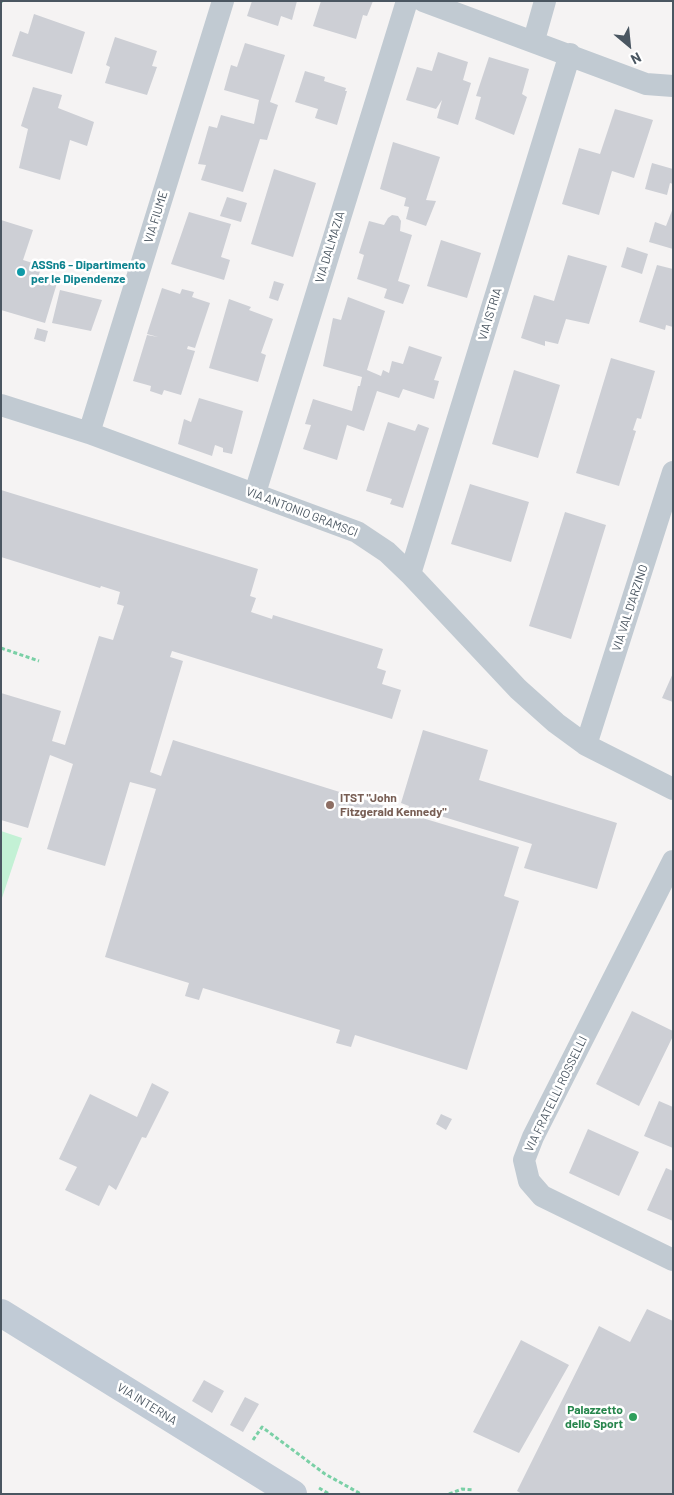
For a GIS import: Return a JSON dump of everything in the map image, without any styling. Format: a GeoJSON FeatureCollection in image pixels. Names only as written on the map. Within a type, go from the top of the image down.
{"type":"FeatureCollection","features":[{"type":"Feature","properties":{"kind":"street","name":"VIA FIUME"},"geometry":{"type":"LineString","coordinates":[[89,433],[224,1]]}},
{"type":"Feature","properties":{"kind":"street","name":"VIA DALMAZIA"},"geometry":{"type":"LineString","coordinates":[[255,493],[407,1]]}},
{"type":"Feature","properties":{"kind":"street"},"geometry":{"type":"LineString","coordinates":[[423,1],[534,40],[646,84],[673,86]]}},
{"type":"Feature","properties":{"kind":"street"},"geometry":{"type":"LineString","coordinates":[[534,40],[545,1]]}},
{"type":"Feature","properties":{"kind":"street","name":"VIA ISTRIA"},"geometry":{"type":"LineString","coordinates":[[410,574],[570,54]]}},
{"type":"Feature","properties":{"kind":"street","name":"VIA ANTONIO GRAMSCI"},"geometry":{"type":"LineString","coordinates":[[1,406],[89,433],[357,532],[386,552],[410,574],[518,689],[556,723],[586,745],[673,789]]}},
{"type":"Feature","properties":{"kind":"street","name":"VIA VAL D'ARZINO"},"geometry":{"type":"LineString","coordinates":[[586,745],[669,498],[673,472]]}},
{"type":"Feature","properties":{"kind":"street","name":"VIA FRATELLI ROSSELLI"},"geometry":{"type":"LineString","coordinates":[[673,861],[533,1136],[524,1160],[529,1181],[542,1196],[673,1260]]}},
{"type":"Feature","properties":{"kind":"street","name":"VIA INTERNA"},"geometry":{"type":"LineString","coordinates":[[1,1313],[293,1494]]}},
{"type":"Feature","properties":{"kind":"path"},"geometry":{"type":"LineString","coordinates":[[1,648],[39,662]]}},
{"type":"Feature","properties":{"kind":"path"},"geometry":{"type":"LineString","coordinates":[[249,1445],[262,1427],[325,1474],[361,1494]]}},
{"type":"Feature","properties":{"kind":"path"},"geometry":{"type":"LineString","coordinates":[[449,1494],[462,1489],[474,1490]]}},
{"type":"Feature","properties":{"kind":"green space"},"geometry":{"type":"Polygon","coordinates":[[[1,831],[22,838],[2,898],[1,898],[1,831]]]}},
{"type":"Feature","properties":{"kind":"building"},"geometry":{"type":"Polygon","coordinates":[[[252,1],[297,1],[292,20],[281,16],[278,26],[247,16],[252,1]]]}},
{"type":"Feature","properties":{"kind":"building"},"geometry":{"type":"Polygon","coordinates":[[[321,1],[373,1],[367,16],[363,15],[356,39],[313,26],[321,1]]]}},
{"type":"Feature","properties":{"kind":"building"},"geometry":{"type":"Polygon","coordinates":[[[34,14],[85,32],[72,74],[12,56],[20,31],[28,34],[34,14]]]}},
{"type":"Feature","properties":{"kind":"building"},"geometry":{"type":"Polygon","coordinates":[[[115,37],[157,51],[152,66],[157,67],[147,95],[105,83],[110,67],[106,65],[115,37]]]}},
{"type":"Feature","properties":{"kind":"building"},"geometry":{"type":"Polygon","coordinates":[[[245,43],[285,55],[270,102],[278,105],[267,140],[260,139],[243,192],[201,180],[206,165],[198,164],[209,126],[217,128],[221,115],[254,124],[259,100],[224,90],[231,65],[237,67],[245,43]]]}},
{"type":"Feature","properties":{"kind":"building"},"geometry":{"type":"Polygon","coordinates":[[[438,52],[468,62],[463,80],[471,83],[458,125],[437,118],[442,100],[436,109],[406,100],[417,67],[432,71],[438,52]]]}},
{"type":"Feature","properties":{"kind":"building"},"geometry":{"type":"Polygon","coordinates":[[[489,57],[529,69],[522,94],[527,97],[514,135],[475,119],[481,97],[476,96],[489,57]]]}},
{"type":"Feature","properties":{"kind":"building"},"geometry":{"type":"Polygon","coordinates":[[[305,71],[325,77],[324,81],[346,88],[345,91],[347,91],[337,125],[315,118],[318,109],[295,102],[305,71]]]}},
{"type":"Feature","properties":{"kind":"building"},"geometry":{"type":"Polygon","coordinates":[[[33,87],[62,95],[58,108],[94,122],[87,146],[70,140],[60,180],[19,168],[28,129],[21,126],[33,87]]]}},
{"type":"Feature","properties":{"kind":"building"},"geometry":{"type":"Polygon","coordinates":[[[615,109],[653,120],[634,178],[612,171],[599,215],[562,204],[579,148],[600,154],[615,109]]]}},
{"type":"Feature","properties":{"kind":"building"},"geometry":{"type":"Polygon","coordinates":[[[393,142],[440,157],[426,200],[436,201],[426,226],[406,219],[409,207],[404,206],[406,198],[380,189],[393,142]]]}},
{"type":"Feature","properties":{"kind":"building"},"geometry":{"type":"Polygon","coordinates":[[[652,163],[673,169],[673,184],[670,183],[667,195],[645,189],[652,163]]]}},
{"type":"Feature","properties":{"kind":"building"},"geometry":{"type":"Polygon","coordinates":[[[274,169],[316,183],[293,257],[251,244],[274,169]]]}},
{"type":"Feature","properties":{"kind":"building"},"geometry":{"type":"Polygon","coordinates":[[[227,197],[247,203],[241,222],[220,216],[227,197]]]}},
{"type":"Feature","properties":{"kind":"building"},"geometry":{"type":"Polygon","coordinates":[[[673,208],[673,249],[649,242],[655,222],[666,226],[673,208]]]}},
{"type":"Feature","properties":{"kind":"building"},"geometry":{"type":"Polygon","coordinates":[[[189,212],[231,224],[221,257],[230,260],[224,280],[171,264],[189,212]]]}},
{"type":"Feature","properties":{"kind":"building"},"geometry":{"type":"Polygon","coordinates":[[[392,215],[398,216],[401,221],[400,231],[412,235],[398,281],[410,285],[403,304],[384,298],[387,289],[357,279],[364,255],[359,253],[369,221],[384,225],[392,215]]]}},
{"type":"Feature","properties":{"kind":"building","name":"ASSn6 - Dipartimento per le Dipendenze"},"geometry":{"type":"Polygon","coordinates":[[[1,220],[33,230],[23,260],[42,266],[38,277],[57,283],[45,323],[1,310],[1,220]]]}},
{"type":"Feature","properties":{"kind":"building"},"geometry":{"type":"Polygon","coordinates":[[[441,240],[481,253],[467,298],[427,286],[441,240]]]}},
{"type":"Feature","properties":{"kind":"building"},"geometry":{"type":"Polygon","coordinates":[[[627,247],[648,254],[642,274],[621,267],[627,247]]]}},
{"type":"Feature","properties":{"kind":"building"},"geometry":{"type":"Polygon","coordinates":[[[568,255],[607,266],[589,324],[566,319],[558,344],[545,341],[545,346],[521,338],[534,295],[554,301],[568,255]]]}},
{"type":"Feature","properties":{"kind":"building"},"geometry":{"type":"Polygon","coordinates":[[[657,265],[673,269],[673,327],[666,325],[665,330],[639,322],[657,265]]]}},
{"type":"Feature","properties":{"kind":"building"},"geometry":{"type":"Polygon","coordinates":[[[274,281],[284,284],[278,301],[269,298],[274,281]]]}},
{"type":"Feature","properties":{"kind":"building"},"geometry":{"type":"Polygon","coordinates":[[[162,288],[180,294],[182,289],[194,292],[192,297],[210,303],[195,348],[188,346],[187,349],[195,351],[181,395],[164,390],[162,395],[150,391],[151,386],[133,381],[147,335],[158,337],[147,334],[162,288]]]}},
{"type":"Feature","properties":{"kind":"building"},"geometry":{"type":"Polygon","coordinates":[[[60,290],[102,300],[91,331],[52,323],[60,290]]]}},
{"type":"Feature","properties":{"kind":"building"},"geometry":{"type":"Polygon","coordinates":[[[348,297],[385,311],[367,370],[381,376],[383,370],[389,373],[392,361],[403,364],[409,346],[442,357],[434,380],[439,381],[434,399],[403,389],[399,398],[377,391],[364,431],[347,425],[337,460],[303,449],[311,425],[305,424],[313,399],[352,411],[358,386],[360,386],[362,377],[323,366],[333,318],[341,320],[348,297]]]}},
{"type":"Feature","properties":{"kind":"building"},"geometry":{"type":"Polygon","coordinates":[[[229,299],[251,307],[249,310],[273,319],[261,353],[266,355],[258,382],[209,368],[229,299]]]}},
{"type":"Feature","properties":{"kind":"building"},"geometry":{"type":"Polygon","coordinates":[[[37,328],[48,331],[45,342],[34,339],[37,328]]]}},
{"type":"Feature","properties":{"kind":"building"},"geometry":{"type":"Polygon","coordinates":[[[611,358],[655,371],[641,419],[637,418],[633,430],[636,431],[619,486],[576,473],[611,358]]]}},
{"type":"Feature","properties":{"kind":"building"},"geometry":{"type":"Polygon","coordinates":[[[514,370],[560,385],[538,458],[492,444],[514,370]]]}},
{"type":"Feature","properties":{"kind":"building"},"geometry":{"type":"Polygon","coordinates":[[[199,398],[243,411],[232,454],[223,452],[223,448],[215,445],[212,456],[178,444],[184,419],[191,422],[199,398]]]}},
{"type":"Feature","properties":{"kind":"building"},"geometry":{"type":"Polygon","coordinates":[[[388,422],[415,431],[418,424],[429,428],[403,508],[390,504],[392,499],[366,491],[388,422]]]}},
{"type":"Feature","properties":{"kind":"building"},"geometry":{"type":"Polygon","coordinates":[[[470,484],[529,502],[511,562],[451,544],[470,484]]]}},
{"type":"Feature","properties":{"kind":"building"},"geometry":{"type":"Polygon","coordinates":[[[1,490],[258,569],[250,596],[256,598],[251,612],[272,619],[273,615],[383,649],[377,668],[386,671],[382,684],[401,690],[392,719],[172,651],[170,657],[183,661],[150,772],[161,776],[173,740],[407,813],[409,806],[401,803],[423,730],[488,750],[479,780],[617,823],[597,889],[524,868],[532,844],[421,810],[419,817],[519,847],[504,896],[519,901],[467,1070],[355,1035],[351,1047],[336,1043],[340,1030],[203,988],[199,1000],[185,996],[189,983],[105,957],[156,789],[130,782],[105,866],[47,849],[73,764],[50,755],[28,828],[1,820],[1,693],[61,711],[52,741],[65,745],[99,636],[113,640],[124,606],[117,604],[120,592],[101,586],[100,588],[1,557],[1,490]]]}},
{"type":"Feature","properties":{"kind":"building"},"geometry":{"type":"Polygon","coordinates":[[[565,512],[606,525],[571,639],[529,626],[565,512]]]}},
{"type":"Feature","properties":{"kind":"building"},"geometry":{"type":"Polygon","coordinates":[[[673,673],[673,702],[662,698],[673,673]]]}},
{"type":"Feature","properties":{"kind":"building"},"geometry":{"type":"Polygon","coordinates":[[[632,1011],[673,1031],[673,1036],[639,1106],[596,1084],[632,1011]]]}},
{"type":"Feature","properties":{"kind":"building"},"geometry":{"type":"Polygon","coordinates":[[[152,1083],[169,1092],[146,1138],[142,1137],[116,1190],[109,1185],[99,1206],[65,1190],[77,1167],[59,1159],[90,1094],[137,1117],[152,1083]]]}},
{"type":"Feature","properties":{"kind":"building"},"geometry":{"type":"Polygon","coordinates":[[[659,1101],[673,1107],[673,1148],[644,1136],[659,1101]]]}},
{"type":"Feature","properties":{"kind":"building"},"geometry":{"type":"Polygon","coordinates":[[[441,1114],[452,1119],[446,1130],[436,1124],[441,1114]]]}},
{"type":"Feature","properties":{"kind":"building"},"geometry":{"type":"Polygon","coordinates":[[[588,1129],[639,1152],[619,1196],[569,1173],[588,1129]]]}},
{"type":"Feature","properties":{"kind":"building"},"geometry":{"type":"Polygon","coordinates":[[[666,1168],[673,1171],[673,1221],[647,1210],[666,1168]]]}},
{"type":"Feature","properties":{"kind":"building","name":"Palazzetto dello Sport"},"geometry":{"type":"Polygon","coordinates":[[[647,1309],[673,1321],[673,1494],[522,1494],[517,1491],[599,1326],[630,1342],[647,1309]]]}},
{"type":"Feature","properties":{"kind":"building"},"geometry":{"type":"Polygon","coordinates":[[[521,1340],[569,1365],[519,1453],[473,1432],[521,1340]]]}},
{"type":"Feature","properties":{"kind":"building"},"geometry":{"type":"Polygon","coordinates":[[[204,1380],[224,1391],[212,1413],[192,1401],[204,1380]]]}},
{"type":"Feature","properties":{"kind":"building"},"geometry":{"type":"Polygon","coordinates":[[[245,1397],[259,1404],[243,1432],[230,1425],[245,1397]]]}},
{"type":"Feature","properties":{"kind":"place","name":"ASSn6 - Dipartimento per le Dipendenze"},"geometry":{"type":"Point","coordinates":[21,272]}},
{"type":"Feature","properties":{"kind":"place","name":"ITST \"John Fitzgerald Kennedy\""},"geometry":{"type":"Point","coordinates":[330,805]}},
{"type":"Feature","properties":{"kind":"place","name":"Palazzetto dello Sport"},"geometry":{"type":"Point","coordinates":[633,1417]}}]}
